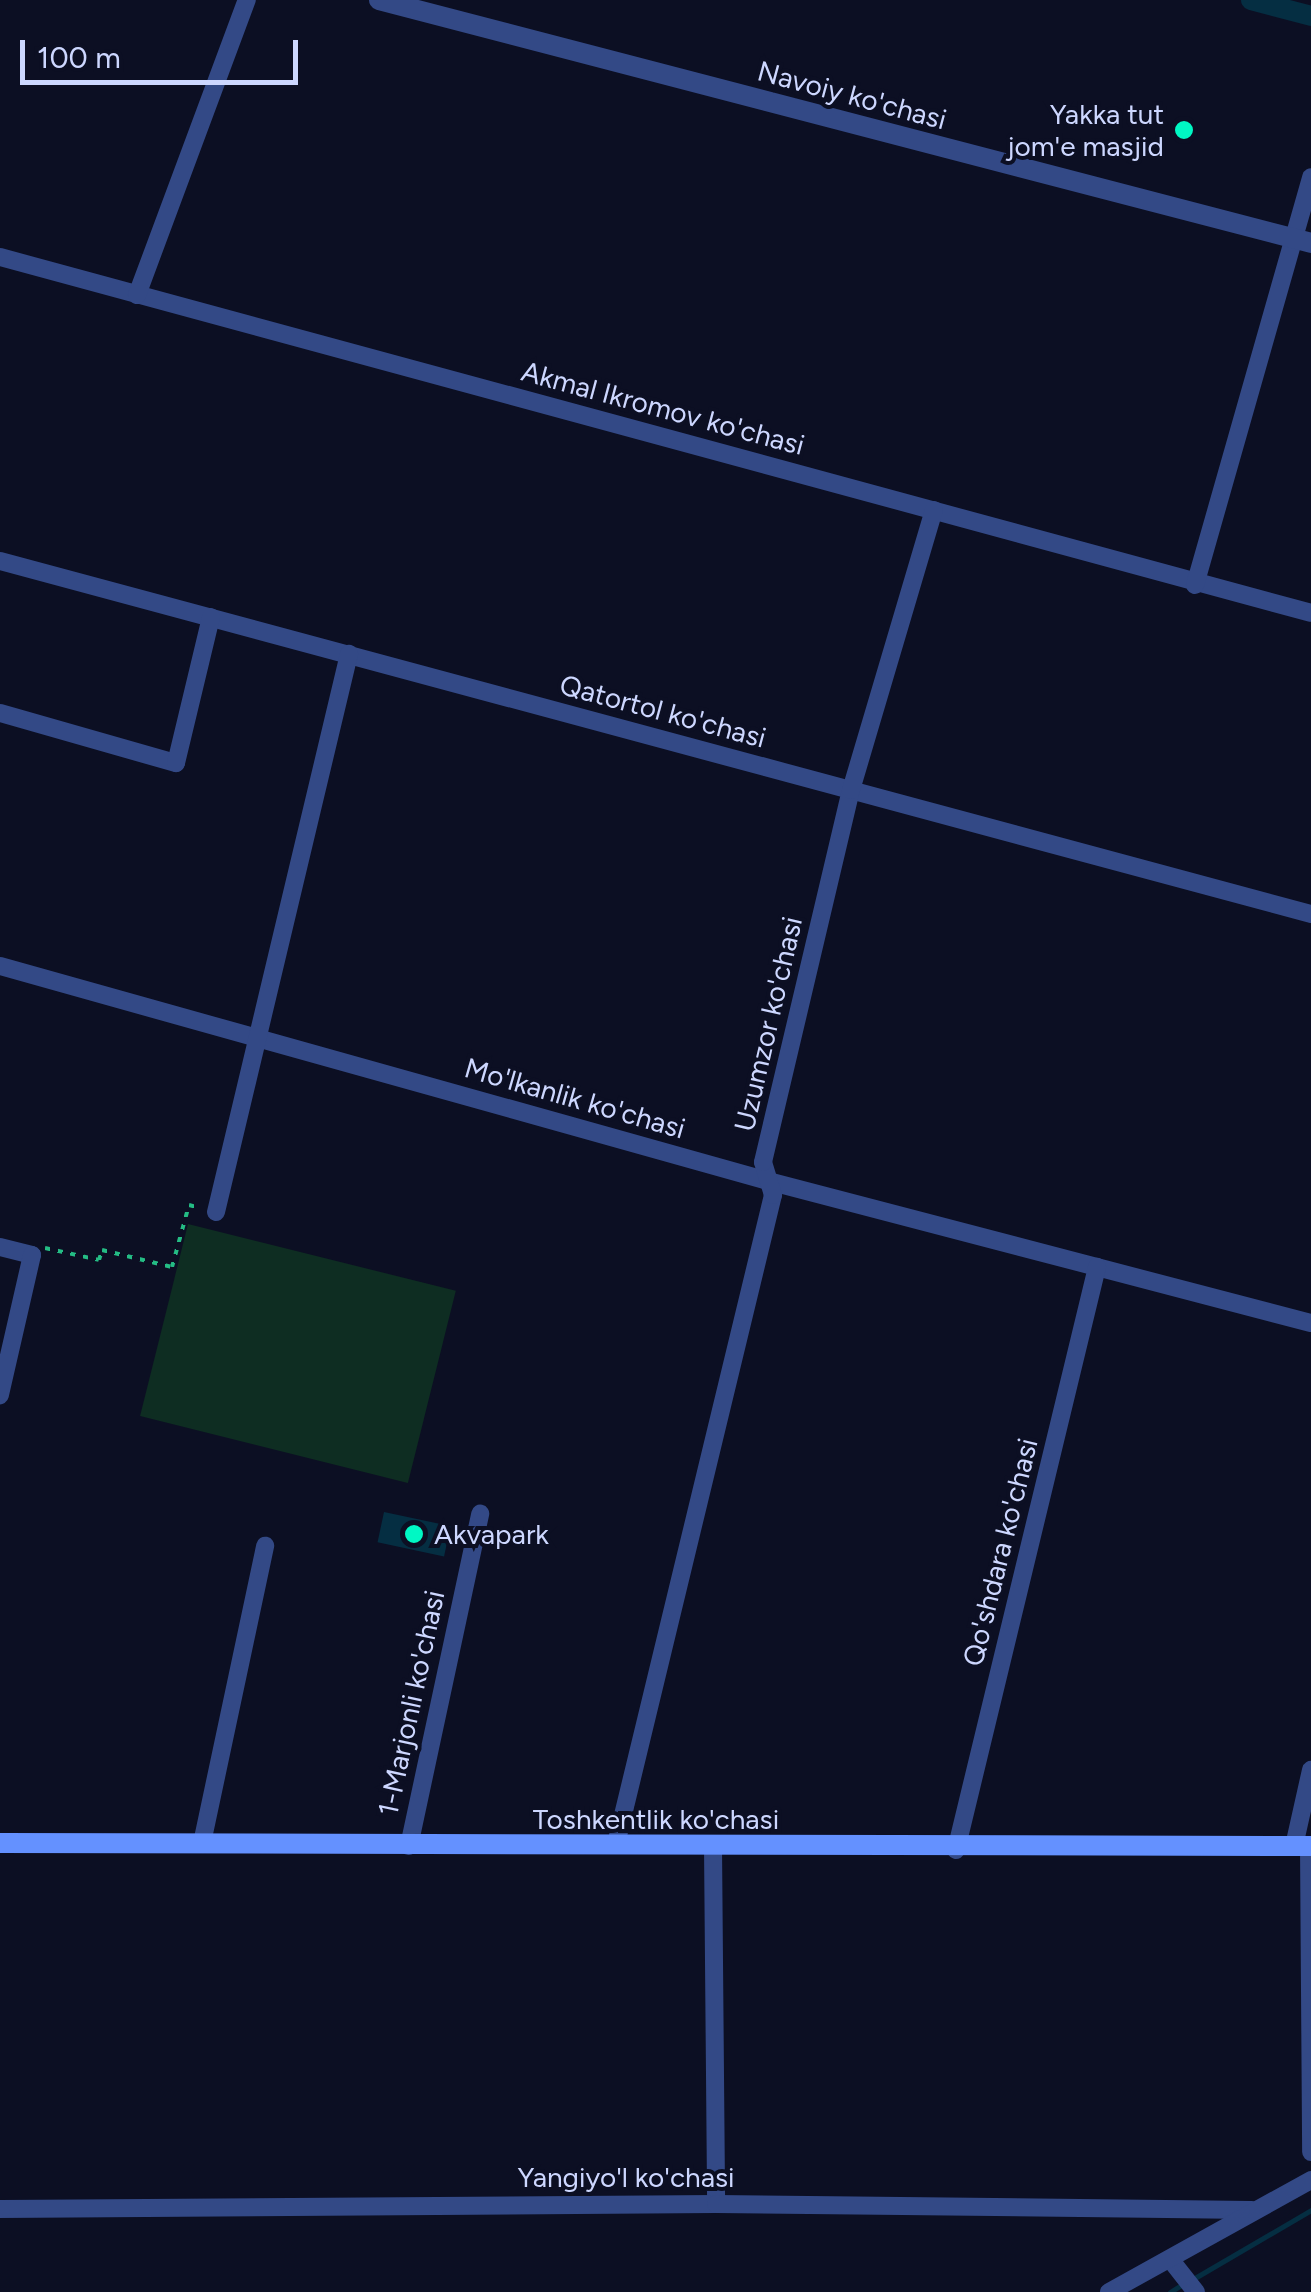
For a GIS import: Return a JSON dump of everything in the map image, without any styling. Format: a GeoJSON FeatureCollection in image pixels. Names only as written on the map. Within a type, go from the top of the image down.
{"type":"FeatureCollection","features":[{"type":"Feature","properties":{"kind":"main road","name":"Toshkentlik ko'chasi"},"geometry":{"type":"LineString","coordinates":[[0,1843],[616,1844],[956,1850],[1305,1846]]}},
{"type":"Feature","properties":{"kind":"street"},"geometry":{"type":"LineString","coordinates":[[137,295],[247,0]]}},
{"type":"Feature","properties":{"kind":"street","name":"Navoiy ko'chasi"},"geometry":{"type":"LineString","coordinates":[[379,0],[1302,241]]}},
{"type":"Feature","properties":{"kind":"street"},"geometry":{"type":"LineString","coordinates":[[1194,585],[1302,241],[1311,177]]}},
{"type":"Feature","properties":{"kind":"street","name":"Akmal Ikromov ko'chasi"},"geometry":{"type":"LineString","coordinates":[[0,258],[934,510],[1194,585],[1311,613]]}},
{"type":"Feature","properties":{"kind":"street","name":"Uzumzor ko'chasi"},"geometry":{"type":"LineString","coordinates":[[616,1844],[773,1195],[764,1162],[851,790],[934,510]]}},
{"type":"Feature","properties":{"kind":"street","name":"Qatortol ko'chasi"},"geometry":{"type":"LineString","coordinates":[[0,562],[1311,914]]}},
{"type":"Feature","properties":{"kind":"street"},"geometry":{"type":"LineString","coordinates":[[0,714],[176,763],[211,617]]}},
{"type":"Feature","properties":{"kind":"street"},"geometry":{"type":"LineString","coordinates":[[216,1212],[350,654]]}},
{"type":"Feature","properties":{"kind":"street","name":"Mo'lkanlik ko'chasi"},"geometry":{"type":"LineString","coordinates":[[0,966],[768,1181],[1311,1323]]}},
{"type":"Feature","properties":{"kind":"street"},"geometry":{"type":"LineString","coordinates":[[0,1247],[32,1255],[0,1395]]}},
{"type":"Feature","properties":{"kind":"street","name":"Qo'shdara ko'chasi"},"geometry":{"type":"LineString","coordinates":[[956,1850],[1097,1267]]}},
{"type":"Feature","properties":{"kind":"street","name":"1-Marjonli ko'chasi"},"geometry":{"type":"LineString","coordinates":[[408,1846],[480,1514]]}},
{"type":"Feature","properties":{"kind":"street"},"geometry":{"type":"LineString","coordinates":[[202,1843],[265,1546]]}},
{"type":"Feature","properties":{"kind":"street"},"geometry":{"type":"LineString","coordinates":[[1311,1770],[1305,1846],[1311,2152]]}},
{"type":"Feature","properties":{"kind":"street"},"geometry":{"type":"LineString","coordinates":[[714,1846],[716,2204]]}},
{"type":"Feature","properties":{"kind":"street"},"geometry":{"type":"LineString","coordinates":[[1110,2292],[1311,2180]]}},
{"type":"Feature","properties":{"kind":"street","name":"Yangiyo'l ko'chasi"},"geometry":{"type":"LineString","coordinates":[[0,2209],[716,2204],[1252,2210]]}},
{"type":"Feature","properties":{"kind":"street"},"geometry":{"type":"LineString","coordinates":[[1170,2260],[1196,2292]]}},
{"type":"Feature","properties":{"kind":"path"},"geometry":{"type":"LineString","coordinates":[[32,1255],[49,1246],[100,1260],[102,1250],[172,1267],[189,1205],[216,1212]]}},
{"type":"Feature","properties":{"kind":"green space"},"geometry":{"type":"Polygon","coordinates":[[[188,1224],[456,1291],[408,1483],[140,1416],[188,1224]]]}},
{"type":"Feature","properties":{"kind":"water","name":"Akvapark"},"geometry":{"type":"Polygon","coordinates":[[[384,1512],[451,1526],[444,1556],[378,1542],[384,1512]]]}},
{"type":"Feature","properties":{"kind":"waterway"},"geometry":{"type":"LineString","coordinates":[[1251,0],[1311,16]]}},
{"type":"Feature","properties":{"kind":"waterway"},"geometry":{"type":"LineString","coordinates":[[1193,2279],[1311,2210]]}},
{"type":"Feature","properties":{"kind":"waterway"},"geometry":{"type":"LineString","coordinates":[[1170,2292],[1183,2284]]}},
{"type":"Feature","properties":{"kind":"place","name":"Yakka tut jom'e masjid"},"geometry":{"type":"Point","coordinates":[1184,130]}},
{"type":"Feature","properties":{"kind":"place","name":"Akvapark"},"geometry":{"type":"Point","coordinates":[414,1534]}}]}
